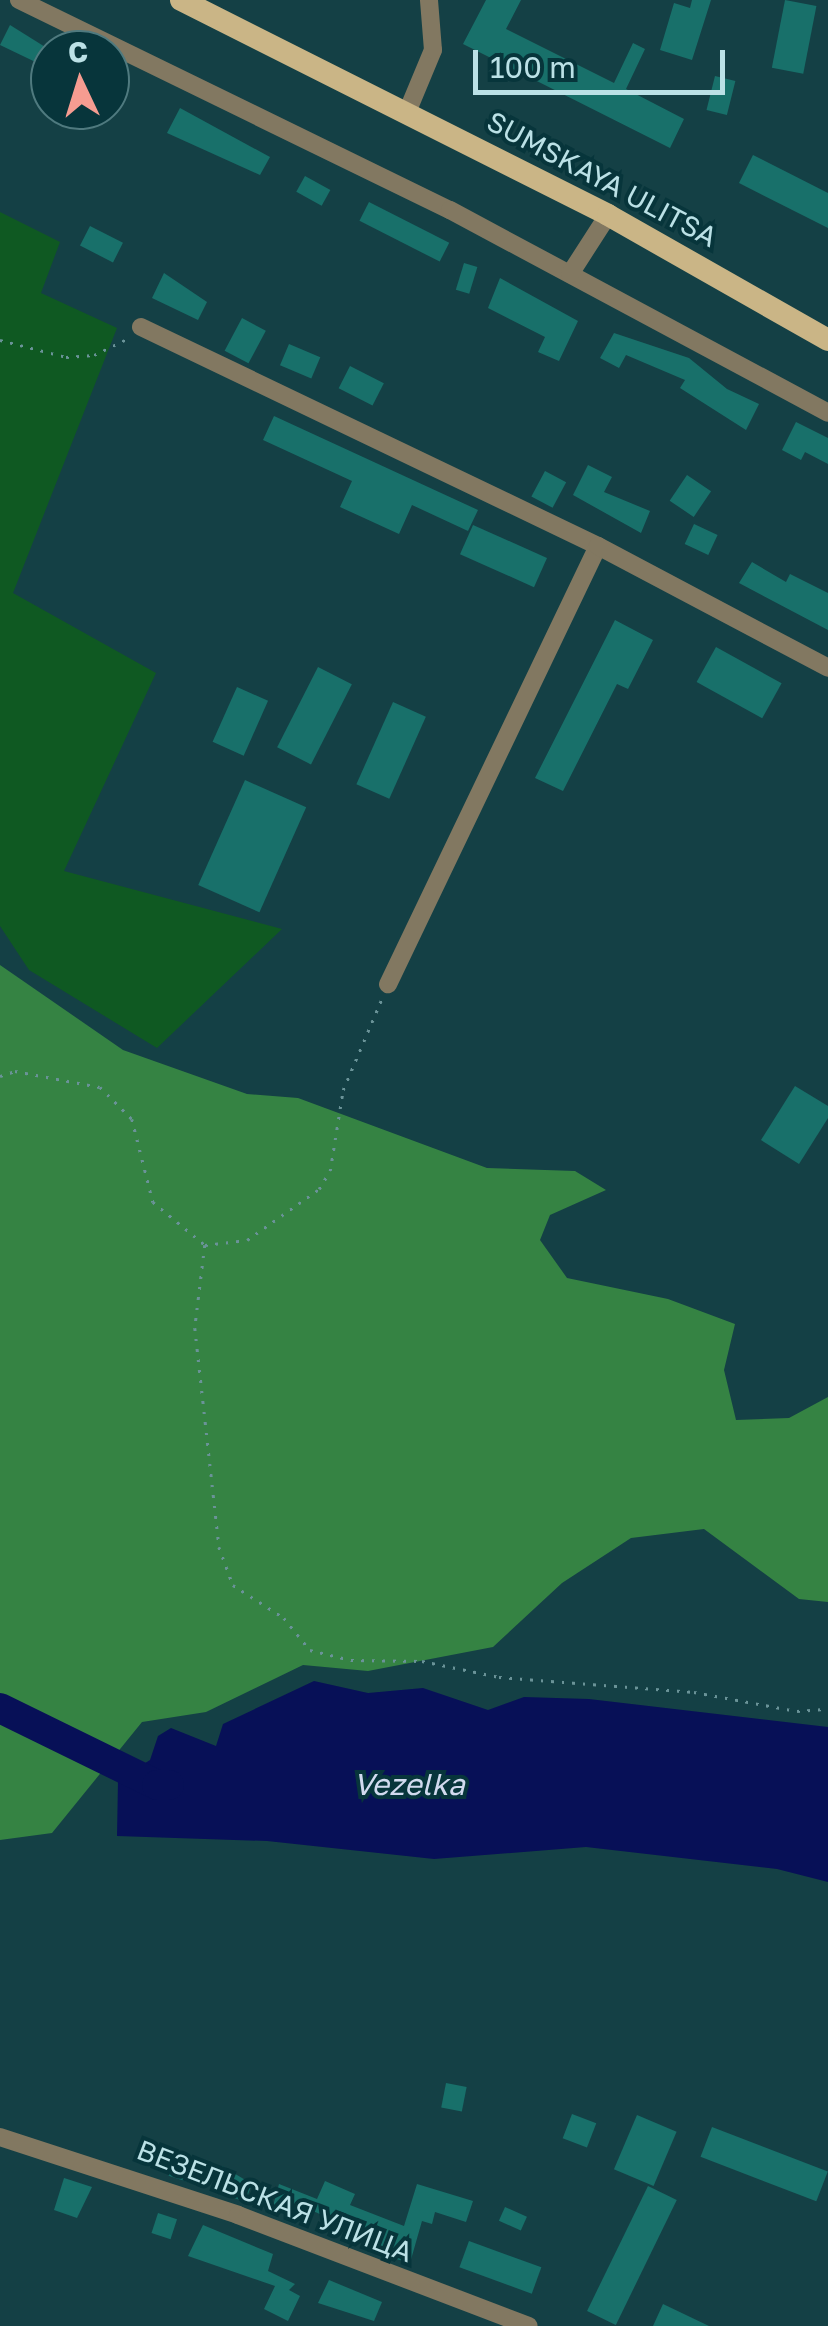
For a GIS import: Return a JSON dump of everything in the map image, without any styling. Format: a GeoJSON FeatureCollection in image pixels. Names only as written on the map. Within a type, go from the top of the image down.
{"type":"FeatureCollection","features":[{"type":"Feature","properties":{"kind":"main road","name":"SUMSKAYA ULITSA"},"geometry":{"type":"LineString","coordinates":[[182,0],[408,110],[825,332]]}},
{"type":"Feature","properties":{"kind":"street"},"geometry":{"type":"LineString","coordinates":[[19,0],[570,274],[828,413]]}},
{"type":"Feature","properties":{"kind":"street"},"geometry":{"type":"LineString","coordinates":[[408,110],[433,50],[429,0]]}},
{"type":"Feature","properties":{"kind":"street"},"geometry":{"type":"LineString","coordinates":[[570,274],[608,215]]}},
{"type":"Feature","properties":{"kind":"street"},"geometry":{"type":"LineString","coordinates":[[141,327],[598,546],[828,668]]}},
{"type":"Feature","properties":{"kind":"street"},"geometry":{"type":"LineString","coordinates":[[388,984],[598,546]]}},
{"type":"Feature","properties":{"kind":"street","name":"ВЕЗЕЛЬСКАЯ УЛИЦА"},"geometry":{"type":"LineString","coordinates":[[0,2136],[202,2202],[528,2326]]}},
{"type":"Feature","properties":{"kind":"path"},"geometry":{"type":"LineString","coordinates":[[0,340],[66,357],[94,355],[115,348],[141,327]]}},
{"type":"Feature","properties":{"kind":"path"},"geometry":{"type":"LineString","coordinates":[[0,1076],[15,1071],[100,1088],[132,1119],[153,1202],[204,1244],[247,1240],[319,1189],[330,1170],[343,1090],[388,984]]}},
{"type":"Feature","properties":{"kind":"path"},"geometry":{"type":"LineString","coordinates":[[204,1244],[195,1328],[218,1547],[233,1585],[284,1618],[310,1650],[351,1660],[422,1660],[499,1678],[694,1692],[797,1711],[828,1708]]}},
{"type":"Feature","properties":{"kind":"green space"},"geometry":{"type":"Polygon","coordinates":[[[0,212],[60,242],[41,293],[117,328],[13,593],[156,673],[64,871],[282,929],[157,1048],[29,970],[0,926],[0,212]]]}},
{"type":"Feature","properties":{"kind":"green space"},"geometry":{"type":"Polygon","coordinates":[[[0,965],[123,1050],[247,1094],[298,1098],[487,1168],[575,1171],[606,1190],[550,1215],[540,1240],[567,1278],[668,1299],[735,1324],[724,1370],[736,1420],[789,1418],[828,1397],[828,1602],[799,1599],[704,1529],[631,1538],[562,1583],[493,1647],[368,1671],[303,1665],[206,1712],[142,1722],[52,1833],[0,1840],[0,965]]]}},
{"type":"Feature","properties":{"kind":"water"},"geometry":{"type":"Polygon","coordinates":[[[314,1681],[368,1693],[423,1688],[488,1710],[524,1697],[589,1699],[828,1727],[828,1882],[777,1869],[586,1847],[434,1859],[267,1841],[117,1836],[118,1780],[150,1760],[158,1736],[171,1728],[216,1746],[223,1724],[314,1681]]]}},
{"type":"Feature","properties":{"kind":"building"},"geometry":{"type":"Polygon","coordinates":[[[486,0],[521,0],[506,29],[614,83],[633,43],[645,49],[626,89],[684,119],[670,148],[463,44],[486,0]]]}},
{"type":"Feature","properties":{"kind":"building"},"geometry":{"type":"Polygon","coordinates":[[[692,0],[711,0],[692,60],[660,50],[674,3],[690,8],[692,0]]]}},
{"type":"Feature","properties":{"kind":"building"},"geometry":{"type":"Polygon","coordinates":[[[785,0],[816,6],[803,74],[772,68],[785,0]]]}},
{"type":"Feature","properties":{"kind":"building"},"geometry":{"type":"Polygon","coordinates":[[[10,25],[30,38],[30,59],[0,45],[10,25]]]}},
{"type":"Feature","properties":{"kind":"building"},"geometry":{"type":"Polygon","coordinates":[[[715,76],[735,81],[727,115],[707,110],[715,76]]]}},
{"type":"Feature","properties":{"kind":"building"},"geometry":{"type":"Polygon","coordinates":[[[180,108],[270,157],[260,175],[167,133],[180,108]]]}},
{"type":"Feature","properties":{"kind":"building"},"geometry":{"type":"Polygon","coordinates":[[[753,155],[828,193],[828,228],[739,183],[753,155]]]}},
{"type":"Feature","properties":{"kind":"building"},"geometry":{"type":"Polygon","coordinates":[[[305,176],[330,190],[322,206],[296,192],[305,176]]]}},
{"type":"Feature","properties":{"kind":"building"},"geometry":{"type":"Polygon","coordinates":[[[369,202],[449,243],[440,262],[359,221],[369,202]]]}},
{"type":"Feature","properties":{"kind":"building"},"geometry":{"type":"Polygon","coordinates":[[[90,226],[123,243],[113,262],[80,246],[90,226]]]}},
{"type":"Feature","properties":{"kind":"building"},"geometry":{"type":"Polygon","coordinates":[[[464,263],[477,267],[469,294],[456,290],[464,263]]]}},
{"type":"Feature","properties":{"kind":"building"},"geometry":{"type":"Polygon","coordinates":[[[164,273],[207,302],[198,320],[152,298],[164,273]]]}},
{"type":"Feature","properties":{"kind":"building"},"geometry":{"type":"Polygon","coordinates":[[[500,278],[578,321],[559,361],[538,352],[545,337],[488,308],[500,278]]]}},
{"type":"Feature","properties":{"kind":"building"},"geometry":{"type":"Polygon","coordinates":[[[242,318],[266,331],[248,363],[225,351],[242,318]]]}},
{"type":"Feature","properties":{"kind":"building"},"geometry":{"type":"Polygon","coordinates":[[[614,333],[689,358],[727,389],[759,404],[746,430],[680,388],[685,380],[626,355],[619,368],[600,358],[614,333]]]}},
{"type":"Feature","properties":{"kind":"building"},"geometry":{"type":"Polygon","coordinates":[[[289,344],[320,357],[311,378],[280,365],[289,344]]]}},
{"type":"Feature","properties":{"kind":"building"},"geometry":{"type":"Polygon","coordinates":[[[350,366],[384,383],[373,406],[339,388],[350,366]]]}},
{"type":"Feature","properties":{"kind":"building"},"geometry":{"type":"Polygon","coordinates":[[[274,416],[478,510],[468,531],[412,505],[399,534],[340,507],[352,481],[263,440],[274,416]]]}},
{"type":"Feature","properties":{"kind":"building"},"geometry":{"type":"Polygon","coordinates":[[[796,422],[828,438],[828,464],[805,452],[801,460],[782,450],[796,422]]]}},
{"type":"Feature","properties":{"kind":"building"},"geometry":{"type":"Polygon","coordinates":[[[588,465],[612,477],[604,492],[650,511],[641,533],[573,495],[588,465]]]}},
{"type":"Feature","properties":{"kind":"building"},"geometry":{"type":"Polygon","coordinates":[[[545,471],[566,482],[553,508],[531,497],[545,471]]]}},
{"type":"Feature","properties":{"kind":"building"},"geometry":{"type":"Polygon","coordinates":[[[687,475],[711,491],[694,517],[670,501],[687,475]]]}},
{"type":"Feature","properties":{"kind":"building"},"geometry":{"type":"Polygon","coordinates":[[[694,524],[718,535],[708,555],[685,544],[694,524]]]}},
{"type":"Feature","properties":{"kind":"building"},"geometry":{"type":"Polygon","coordinates":[[[473,525],[547,558],[534,587],[460,554],[473,525]]]}},
{"type":"Feature","properties":{"kind":"building"},"geometry":{"type":"Polygon","coordinates":[[[752,562],[786,582],[790,574],[828,593],[828,630],[739,583],[752,562]]]}},
{"type":"Feature","properties":{"kind":"building"},"geometry":{"type":"Polygon","coordinates":[[[615,620],[653,640],[628,689],[617,684],[563,791],[535,778],[615,620]]]}},
{"type":"Feature","properties":{"kind":"building"},"geometry":{"type":"Polygon","coordinates":[[[716,647],[782,683],[762,718],[697,682],[716,647]]]}},
{"type":"Feature","properties":{"kind":"building"},"geometry":{"type":"Polygon","coordinates":[[[318,667],[352,684],[311,764],[277,747],[318,667]]]}},
{"type":"Feature","properties":{"kind":"building"},"geometry":{"type":"Polygon","coordinates":[[[237,687],[268,701],[244,756],[213,742],[237,687]]]}},
{"type":"Feature","properties":{"kind":"building"},"geometry":{"type":"Polygon","coordinates":[[[393,702],[426,717],[389,799],[356,784],[393,702]]]}},
{"type":"Feature","properties":{"kind":"building"},"geometry":{"type":"Polygon","coordinates":[[[245,780],[306,807],[259,912],[198,885],[245,780]]]}},
{"type":"Feature","properties":{"kind":"building"},"geometry":{"type":"Polygon","coordinates":[[[795,1086],[828,1106],[828,1118],[799,1164],[761,1140],[795,1086]]]}},
{"type":"Feature","properties":{"kind":"building"},"geometry":{"type":"Polygon","coordinates":[[[446,2083],[467,2087],[462,2112],[441,2108],[446,2083]]]}},
{"type":"Feature","properties":{"kind":"building"},"geometry":{"type":"Polygon","coordinates":[[[572,2114],[596,2123],[587,2148],[563,2138],[572,2114]]]}},
{"type":"Feature","properties":{"kind":"building"},"geometry":{"type":"Polygon","coordinates":[[[637,2115],[677,2132],[654,2186],[614,2169],[637,2115]]]}},
{"type":"Feature","properties":{"kind":"building"},"geometry":{"type":"Polygon","coordinates":[[[712,2127],[828,2171],[816,2201],[701,2157],[712,2127]]]}},
{"type":"Feature","properties":{"kind":"building"},"geometry":{"type":"Polygon","coordinates":[[[176,2153],[197,2160],[190,2183],[169,2176],[176,2153]]]}},
{"type":"Feature","properties":{"kind":"building"},"geometry":{"type":"Polygon","coordinates":[[[222,2166],[252,2184],[245,2202],[213,2190],[222,2166]]]}},
{"type":"Feature","properties":{"kind":"building"},"geometry":{"type":"Polygon","coordinates":[[[64,2178],[92,2187],[77,2218],[54,2210],[64,2178]]]}},
{"type":"Feature","properties":{"kind":"building"},"geometry":{"type":"Polygon","coordinates":[[[325,2181],[355,2194],[350,2205],[404,2226],[417,2184],[473,2201],[466,2222],[435,2212],[432,2224],[422,2221],[410,2263],[379,2254],[380,2248],[355,2239],[358,2231],[295,2203],[292,2213],[273,2206],[279,2184],[317,2199],[325,2181]]]}},
{"type":"Feature","properties":{"kind":"building"},"geometry":{"type":"Polygon","coordinates":[[[648,2186],[677,2200],[616,2325],[587,2311],[648,2186]]]}},
{"type":"Feature","properties":{"kind":"building"},"geometry":{"type":"Polygon","coordinates":[[[505,2207],[527,2217],[521,2230],[499,2221],[505,2207]]]}},
{"type":"Feature","properties":{"kind":"building"},"geometry":{"type":"Polygon","coordinates":[[[158,2213],[177,2219],[171,2239],[152,2233],[158,2213]]]}},
{"type":"Feature","properties":{"kind":"building"},"geometry":{"type":"Polygon","coordinates":[[[203,2225],[273,2254],[268,2271],[295,2284],[289,2290],[300,2296],[288,2321],[264,2309],[275,2286],[188,2256],[203,2225]]]}},
{"type":"Feature","properties":{"kind":"building"},"geometry":{"type":"Polygon","coordinates":[[[469,2241],[541,2267],[532,2294],[459,2267],[469,2241]]]}},
{"type":"Feature","properties":{"kind":"building"},"geometry":{"type":"Polygon","coordinates":[[[329,2280],[382,2302],[374,2321],[318,2303],[329,2280]]]}},
{"type":"Feature","properties":{"kind":"building"},"geometry":{"type":"Polygon","coordinates":[[[663,2304],[709,2326],[653,2326],[663,2304]]]}},
{"type":"Feature","properties":{"kind":"waterway","name":"Vezelka"},"geometry":{"type":"LineString","coordinates":[[0,1708],[157,1785],[169,1785]]}}]}
